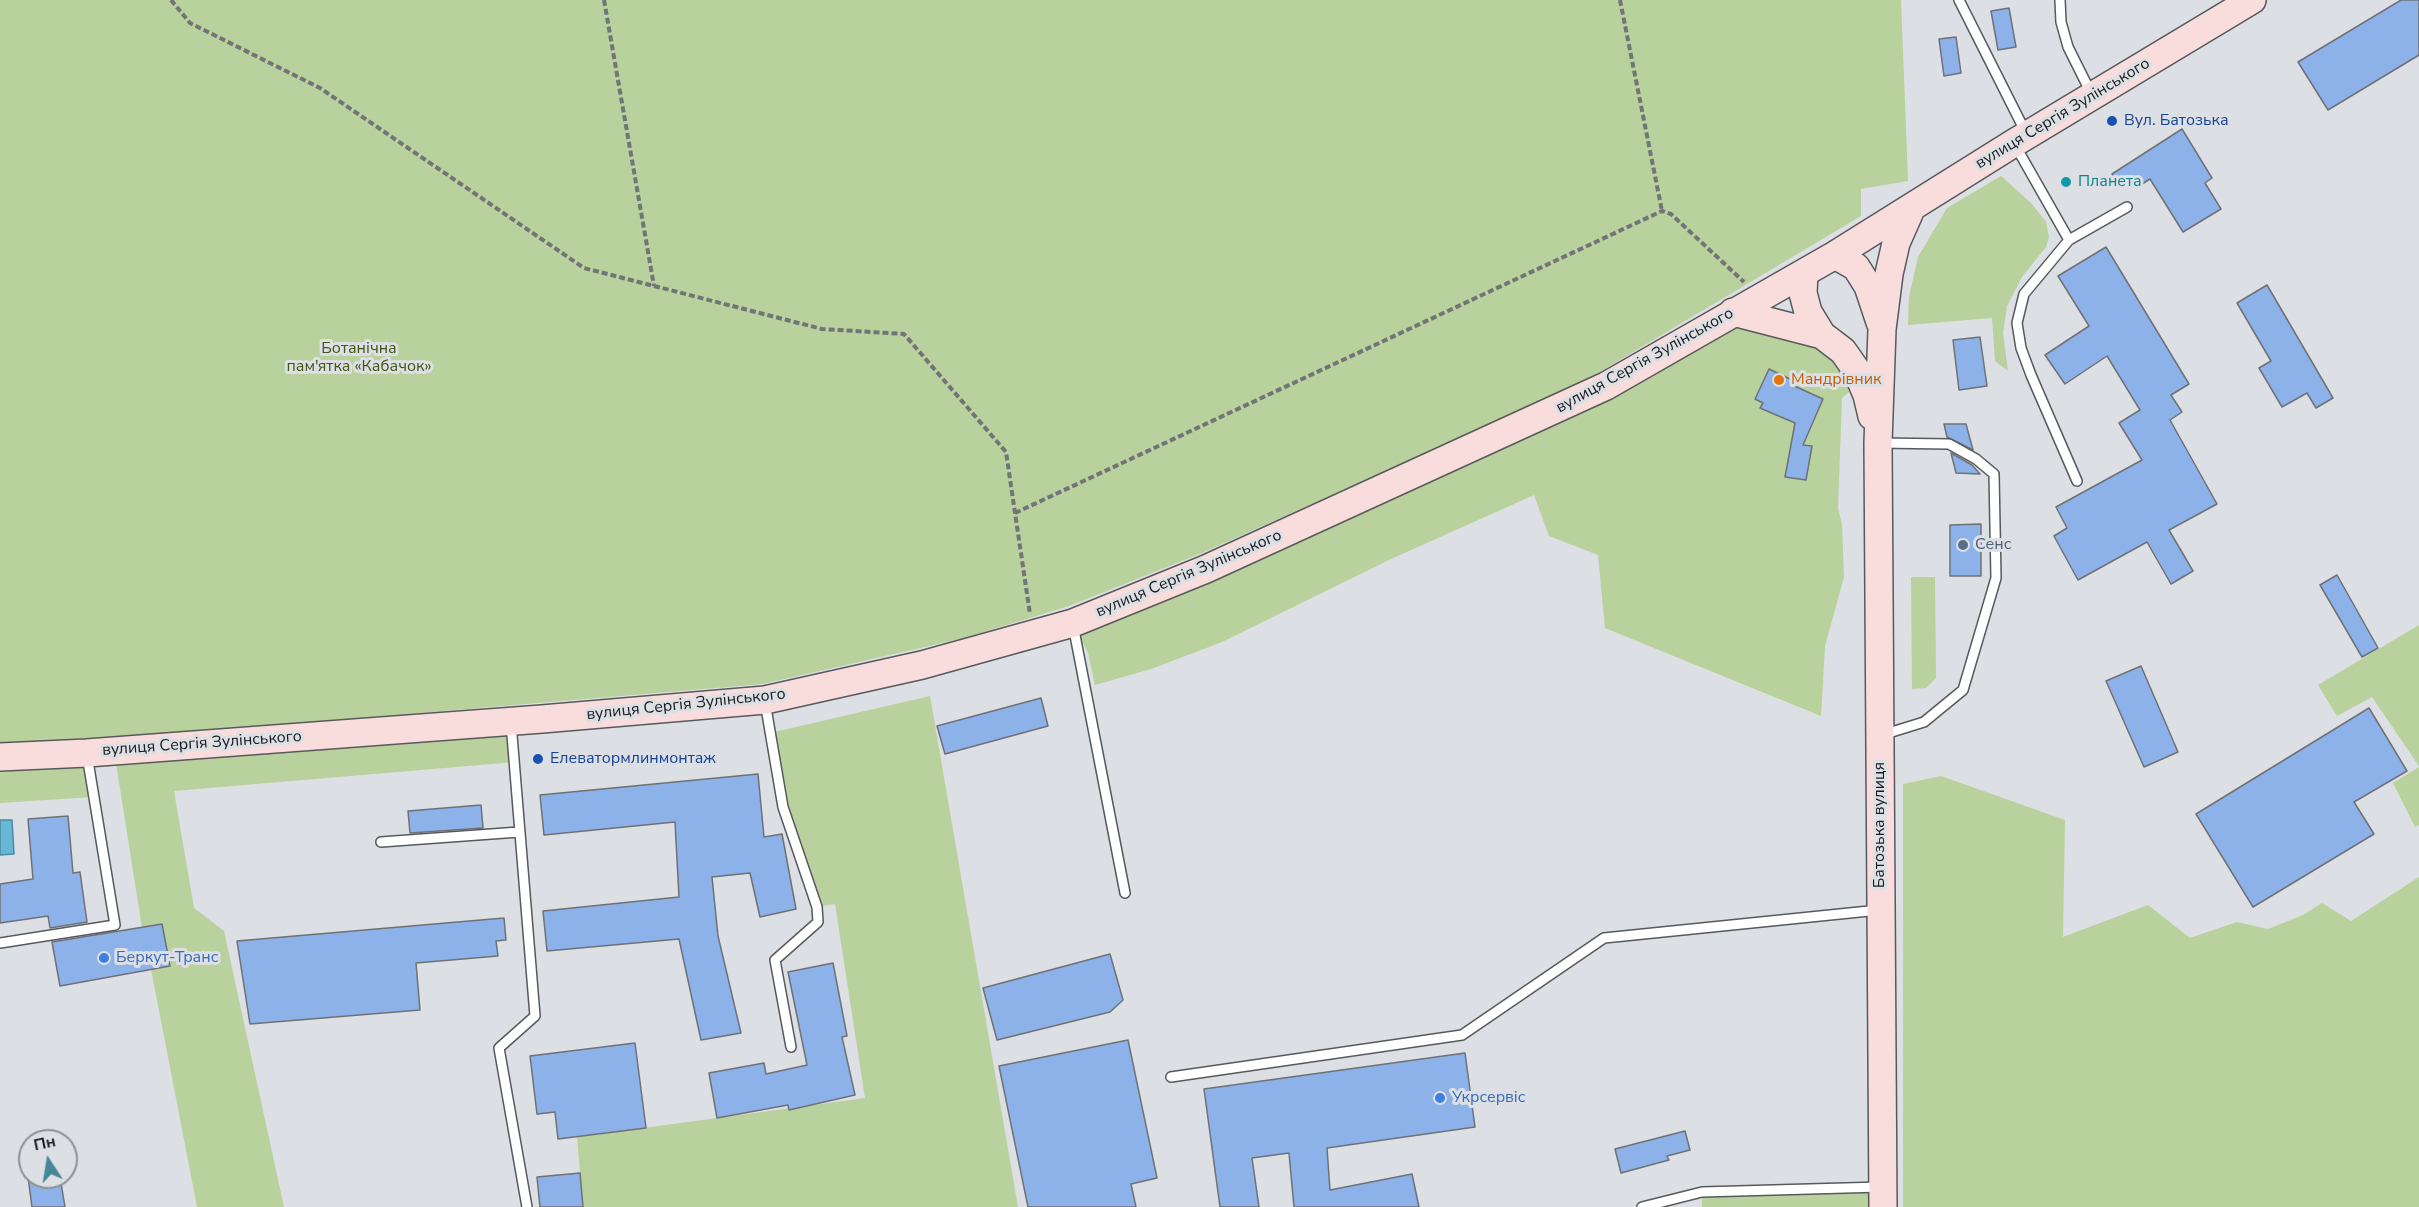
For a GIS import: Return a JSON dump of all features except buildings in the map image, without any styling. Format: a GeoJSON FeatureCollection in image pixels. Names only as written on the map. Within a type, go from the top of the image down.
{"type":"FeatureCollection","features":[{"type":"Feature","properties":{"kind":"street","name":"вулиця Сергія Зулінського"},"geometry":{"type":"LineString","coordinates":[[0,757],[87,753],[765,700],[922,665],[1073,623],[1206,569],[1606,386],[1804,273],[2252,0]]}},
{"type":"Feature","properties":{"kind":"street","name":"Батозька вулиця"},"geometry":{"type":"LineString","coordinates":[[1883,1197],[1878,443],[1882,329],[1889,274],[1896,243],[1911,209]]}},
{"type":"Feature","properties":{"kind":"street","name":"Батозька вулиця"},"geometry":{"type":"LineString","coordinates":[[1834,255],[1856,267],[1868,286],[1882,329]]}},
{"type":"Feature","properties":{"kind":"street","name":"Батозька вулиця"},"geometry":{"type":"LineString","coordinates":[[1804,273],[1803,293],[1808,312],[1822,334],[1843,351],[1857,371],[1867,395],[1878,443]]}},
{"type":"Feature","properties":{"kind":"street","name":"Батозька вулиця"},"geometry":{"type":"LineString","coordinates":[[1733,312],[1822,334]]}},
{"type":"Feature","properties":{"kind":"lane"},"geometry":{"type":"LineString","coordinates":[[1959,0],[2069,240]]}},
{"type":"Feature","properties":{"kind":"lane"},"geometry":{"type":"LineString","coordinates":[[2060,0],[2061,22],[2068,47],[2093,95]]}},
{"type":"Feature","properties":{"kind":"lane"},"geometry":{"type":"LineString","coordinates":[[2077,481],[2031,375],[2021,348],[2017,323],[2025,294],[2069,240],[2127,207]]}},
{"type":"Feature","properties":{"kind":"lane"},"geometry":{"type":"LineString","coordinates":[[1878,443],[1949,444],[1976,459],[1994,474],[1996,578],[1963,690],[1924,722],[1880,735]]}},
{"type":"Feature","properties":{"kind":"lane"},"geometry":{"type":"LineString","coordinates":[[1073,623],[1125,893]]}},
{"type":"Feature","properties":{"kind":"lane"},"geometry":{"type":"LineString","coordinates":[[765,700],[783,807],[817,907],[818,922],[775,960],[791,1047]]}},
{"type":"Feature","properties":{"kind":"lane"},"geometry":{"type":"LineString","coordinates":[[511,721],[535,1016],[499,1048],[526,1207]]}},
{"type":"Feature","properties":{"kind":"lane"},"geometry":{"type":"LineString","coordinates":[[0,943],[116,925],[87,753]]}},
{"type":"Feature","properties":{"kind":"lane"},"geometry":{"type":"LineString","coordinates":[[381,842],[519,832]]}},
{"type":"Feature","properties":{"kind":"lane"},"geometry":{"type":"LineString","coordinates":[[1171,1077],[1462,1035],[1604,938],[1881,910]]}},
{"type":"Feature","properties":{"kind":"lane"},"geometry":{"type":"LineString","coordinates":[[1642,1207],[1702,1192],[1883,1197]]}},
{"type":"Feature","properties":{"kind":"path"},"geometry":{"type":"LineString","coordinates":[[171,0],[190,23],[320,88],[584,268],[822,329],[904,334],[1006,452],[1025,587],[1035,634]]}},
{"type":"Feature","properties":{"kind":"path"},"geometry":{"type":"LineString","coordinates":[[604,0],[654,286]]}},
{"type":"Feature","properties":{"kind":"path"},"geometry":{"type":"LineString","coordinates":[[1620,0],[1662,211]]}},
{"type":"Feature","properties":{"kind":"path"},"geometry":{"type":"LineString","coordinates":[[1014,513],[1662,211],[1671,214],[1760,297]]}},
{"type":"Feature","properties":{"kind":"green space","name":"Ботанічна пам'ятка «Кабачок»"},"geometry":{"type":"Polygon","coordinates":[[[0,0],[1901,0],[1908,181],[1861,189],[1861,216],[1598,373],[1546,399],[1202,553],[1069,606],[964,638],[763,684],[88,741],[0,744],[0,0]]]}},
{"type":"Feature","properties":{"kind":"green space"},"geometry":{"type":"Polygon","coordinates":[[[2001,176],[2031,203],[2046,222],[2049,237],[2046,247],[2022,277],[2007,306],[2003,333],[2008,371],[1995,361],[1992,318],[1908,325],[1909,297],[1918,257],[1947,208],[2001,176]]]}},
{"type":"Feature","properties":{"kind":"green space"},"geometry":{"type":"Polygon","coordinates":[[[1733,312],[1822,335],[1853,389],[1842,398],[1838,508],[1842,525],[1844,577],[1825,646],[1821,716],[1605,628],[1598,555],[1549,536],[1534,495],[1391,559],[1222,642],[1151,669],[1095,685],[1088,653],[1073,623],[1733,312]]]}},
{"type":"Feature","properties":{"kind":"green space"},"geometry":{"type":"Polygon","coordinates":[[[1911,577],[1935,577],[1936,678],[1926,688],[1912,689],[1911,577]]]}},
{"type":"Feature","properties":{"kind":"green space"},"geometry":{"type":"Polygon","coordinates":[[[2419,625],[2419,766],[2372,697],[2337,716],[2318,685],[2419,625]]]}},
{"type":"Feature","properties":{"kind":"green space"},"geometry":{"type":"Polygon","coordinates":[[[930,696],[1018,1207],[583,1207],[577,1137],[865,1098],[835,904],[817,907],[783,807],[770,733],[930,696]]]}},
{"type":"Feature","properties":{"kind":"green space"},"geometry":{"type":"Polygon","coordinates":[[[512,734],[515,762],[174,791],[194,908],[224,931],[284,1207],[197,1207],[151,969],[170,966],[162,924],[142,928],[116,763],[512,734]]]}},
{"type":"Feature","properties":{"kind":"green space"},"geometry":{"type":"Polygon","coordinates":[[[87,753],[94,797],[0,803],[0,757],[87,753]]]}},
{"type":"Feature","properties":{"kind":"green space"},"geometry":{"type":"Polygon","coordinates":[[[2419,767],[2419,825],[2415,827],[2393,783],[2419,767]]]}},
{"type":"Feature","properties":{"kind":"green space"},"geometry":{"type":"Polygon","coordinates":[[[1941,776],[2065,820],[2063,937],[2148,905],[2190,938],[2237,922],[2268,929],[2303,915],[2322,903],[2351,921],[2419,877],[2419,1207],[1903,1207],[1903,784],[1941,776]]]}},
{"type":"Feature","properties":{"kind":"green space"},"geometry":{"type":"Polygon","coordinates":[[[1883,1187],[1883,1207],[1702,1207],[1702,1192],[1883,1187]]]}},
{"type":"Feature","properties":{"kind":"water"},"geometry":{"type":"Polygon","coordinates":[[[0,820],[12,820],[14,854],[0,855],[0,820]]]}},
{"type":"Feature","properties":{"kind":"place","name":"Вул. Батозька"},"geometry":{"type":"Point","coordinates":[2112,121]}},
{"type":"Feature","properties":{"kind":"place","name":"Планета"},"geometry":{"type":"Point","coordinates":[2066,182]}},
{"type":"Feature","properties":{"kind":"place","name":"Мандрівник"},"geometry":{"type":"Point","coordinates":[1779,380]}},
{"type":"Feature","properties":{"kind":"place","name":"Сенс"},"geometry":{"type":"Point","coordinates":[1963,545]}},
{"type":"Feature","properties":{"kind":"place","name":"Елеватормлинмонтаж"},"geometry":{"type":"Point","coordinates":[538,759]}},
{"type":"Feature","properties":{"kind":"place","name":"Беркут-Транс"},"geometry":{"type":"Point","coordinates":[104,958]}},
{"type":"Feature","properties":{"kind":"place","name":"Укрсервіс"},"geometry":{"type":"Point","coordinates":[1440,1098]}}]}
